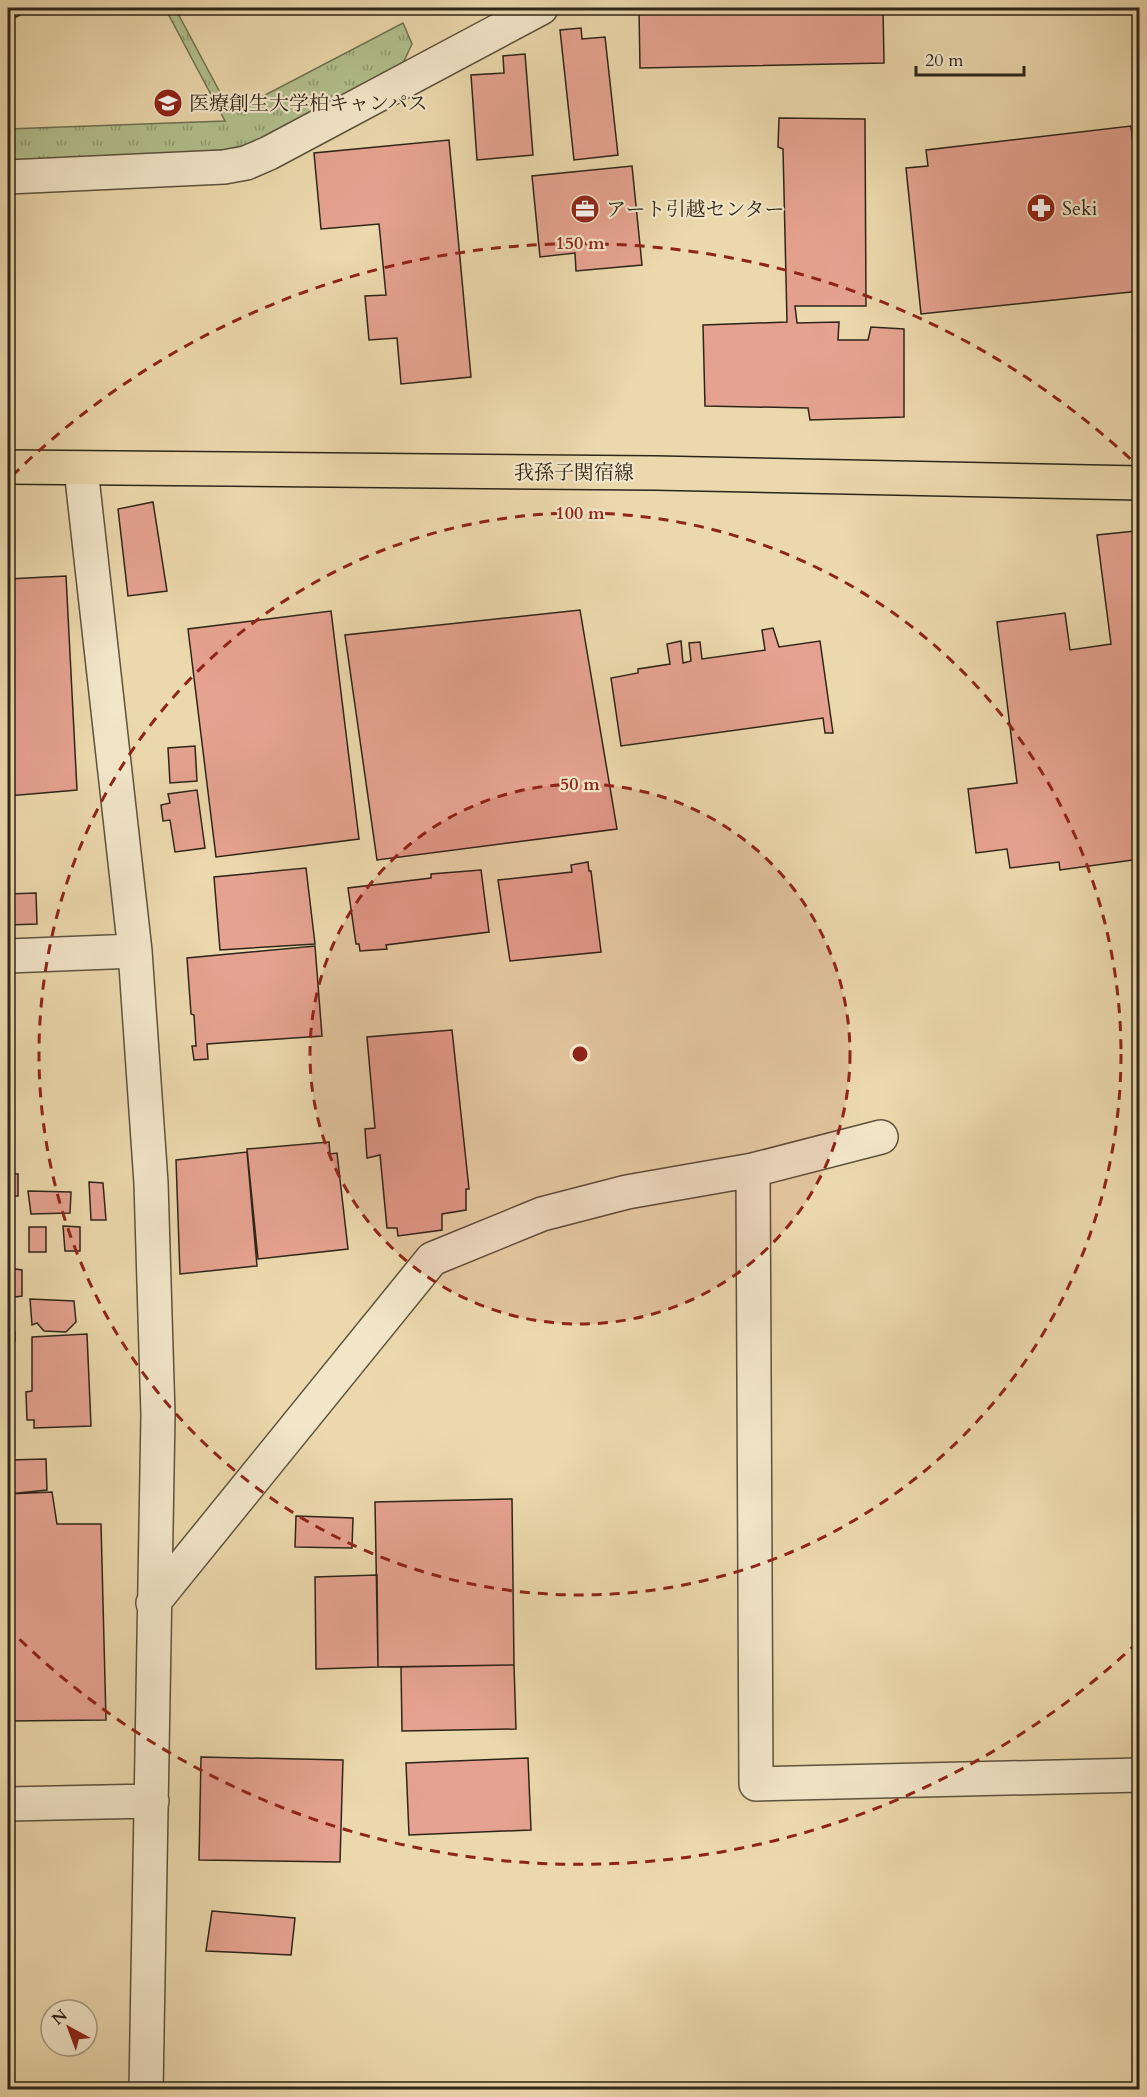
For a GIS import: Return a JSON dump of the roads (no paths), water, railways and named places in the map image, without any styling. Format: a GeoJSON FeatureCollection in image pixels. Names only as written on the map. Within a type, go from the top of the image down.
{"type":"FeatureCollection","features":[{"type":"Feature","properties":{"kind":"main road","name":"我孫子関宿線"},"geometry":{"type":"LineString","coordinates":[[8,468],[655,472],[1140,483]]}},
{"type":"Feature","properties":{"kind":"street"},"geometry":{"type":"LineString","coordinates":[[8,177],[224,167],[246,163],[269,153],[541,8]]}},
{"type":"Feature","properties":{"kind":"street"},"geometry":{"type":"LineString","coordinates":[[81,469],[135,951],[151,1183],[158,1415],[146,2090]]}},
{"type":"Feature","properties":{"kind":"street"},"geometry":{"type":"LineString","coordinates":[[8,956],[135,951]]}},
{"type":"Feature","properties":{"kind":"street"},"geometry":{"type":"LineString","coordinates":[[153,1603],[432,1259],[543,1214],[627,1192],[753,1170],[881,1137]]}},
{"type":"Feature","properties":{"kind":"street"},"geometry":{"type":"LineString","coordinates":[[753,1170],[756,1784],[1140,1775]]}},
{"type":"Feature","properties":{"kind":"street"},"geometry":{"type":"LineString","coordinates":[[8,1804],[152,1802]]}},
{"type":"Feature","properties":{"kind":"place","name":"医療創生大学柏キャンパス"},"geometry":{"type":"Point","coordinates":[168,103]}},
{"type":"Feature","properties":{"kind":"place","name":"Seki"},"geometry":{"type":"Point","coordinates":[1041,208]}},
{"type":"Feature","properties":{"kind":"place","name":"アート引越センター"},"geometry":{"type":"Point","coordinates":[585,209]}}]}
